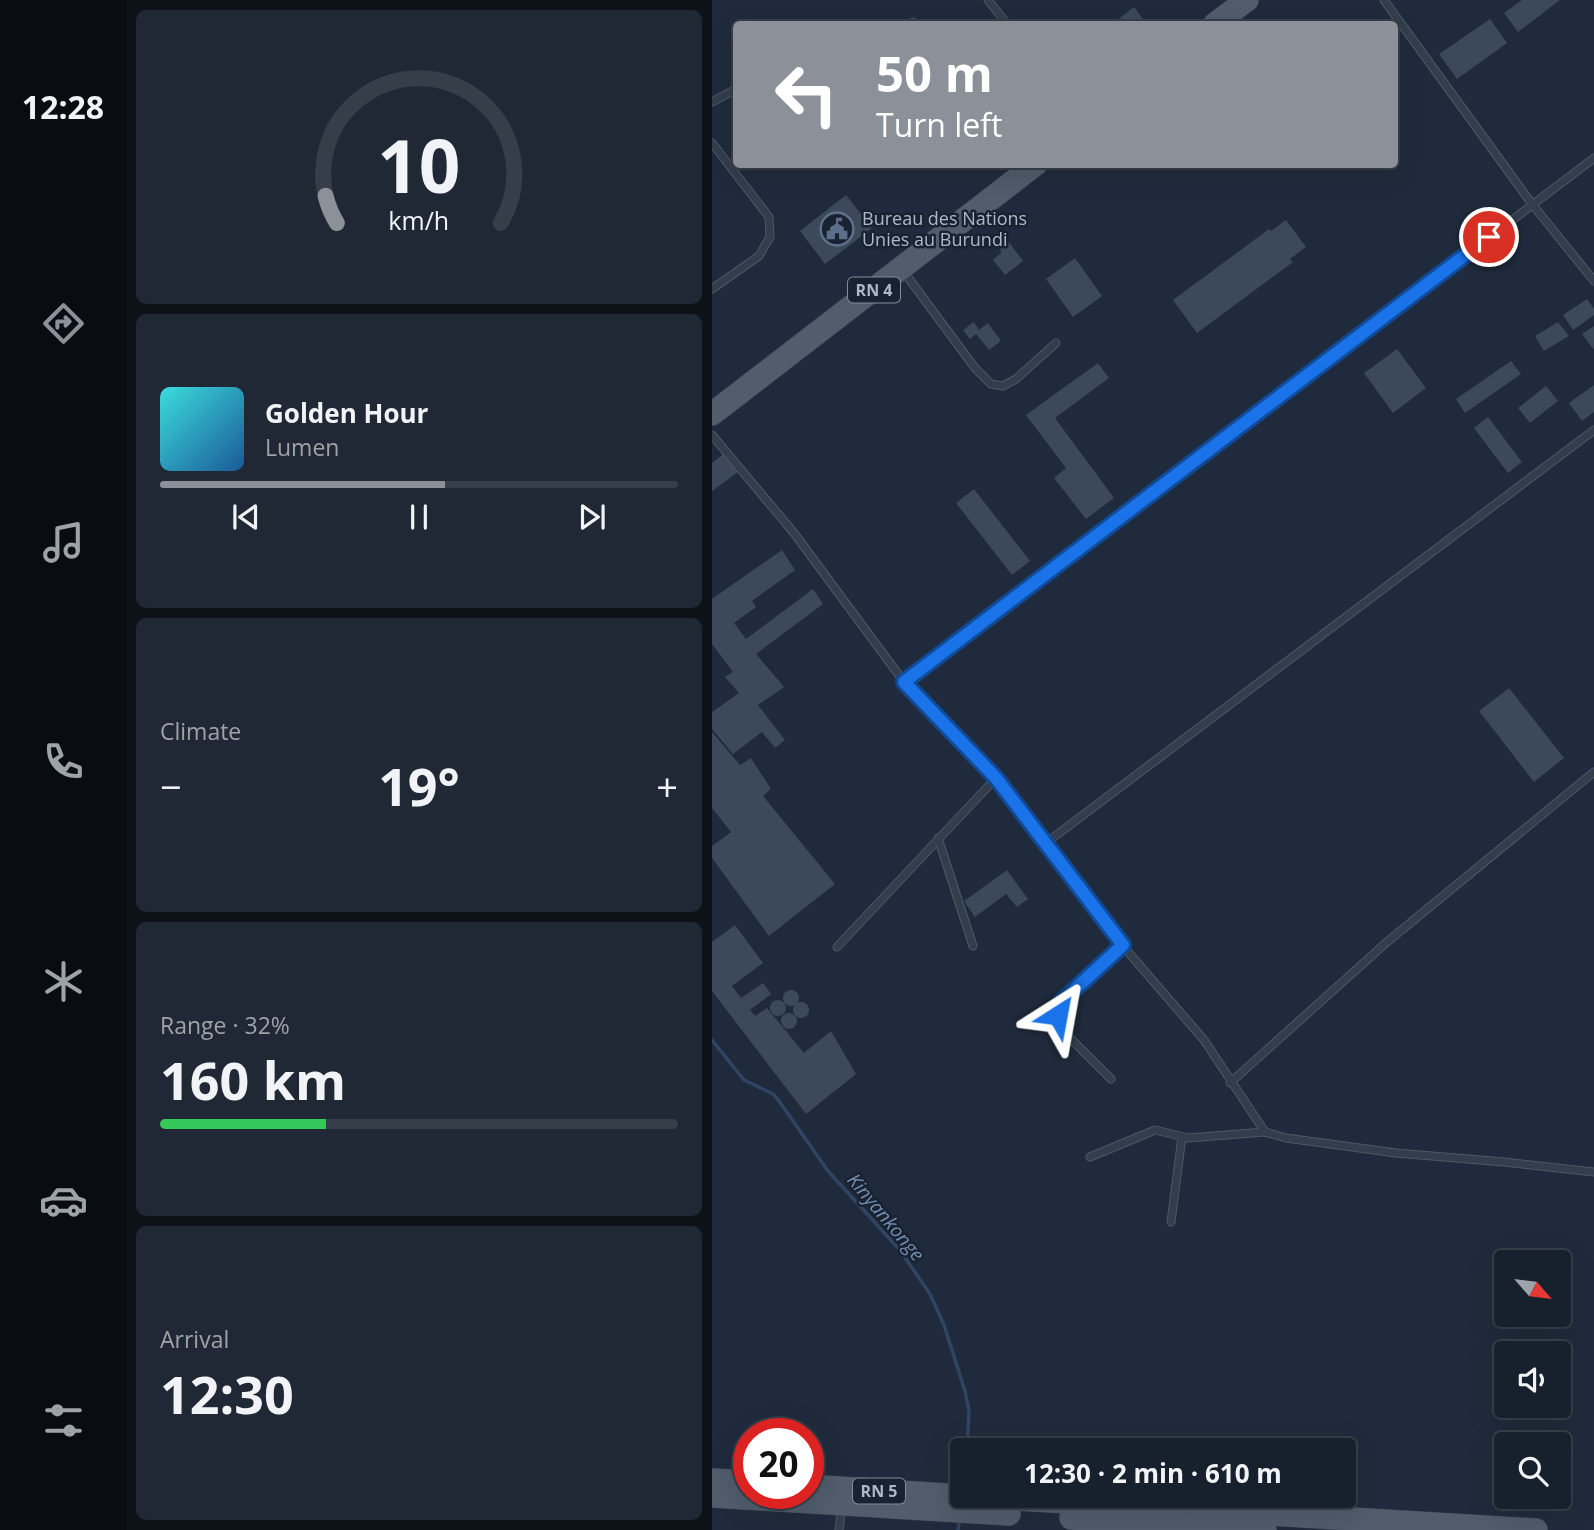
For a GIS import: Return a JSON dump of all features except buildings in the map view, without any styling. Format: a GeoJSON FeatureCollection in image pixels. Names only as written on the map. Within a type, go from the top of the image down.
{"type":"FeatureCollection","features":[{"type":"Feature","properties":{"kind":"main road"},"geometry":{"type":"LineString","coordinates":[[1219,21],[1247,0]]}},
{"type":"Feature","properties":{"kind":"main road","name":"RN 4"},"geometry":{"type":"LineString","coordinates":[[712,414],[1029,168]]}},
{"type":"Feature","properties":{"kind":"main road"},"geometry":{"type":"LineString","coordinates":[[712,1480],[733,1481]]}},
{"type":"Feature","properties":{"kind":"main road","name":"RN 5"},"geometry":{"type":"LineString","coordinates":[[824,1488],[950,1500]]}},
{"type":"Feature","properties":{"kind":"main road","name":"RN 5"},"geometry":{"type":"LineString","coordinates":[[712,1496],[842,1505],[950,1501]]}},
{"type":"Feature","properties":{"kind":"main road","name":"RN 5"},"geometry":{"type":"LineString","coordinates":[[1016,1508],[1161,1527],[1265,1530]]}},
{"type":"Feature","properties":{"kind":"main road","name":"RN 5"},"geometry":{"type":"LineString","coordinates":[[1101,1508],[1536,1530]]}},
{"type":"Feature","properties":{"kind":"lane"},"geometry":{"type":"LineString","coordinates":[[988,0],[1005,21]]}},
{"type":"Feature","properties":{"kind":"lane"},"geometry":{"type":"LineString","coordinates":[[1385,0],[1532,204],[1594,281]]}},
{"type":"Feature","properties":{"kind":"lane"},"geometry":{"type":"LineString","coordinates":[[712,102],[733,91]]}},
{"type":"Feature","properties":{"kind":"lane"},"geometry":{"type":"LineString","coordinates":[[712,143],[769,217],[770,237],[759,256],[712,289]]}},
{"type":"Feature","properties":{"kind":"lane"},"geometry":{"type":"LineString","coordinates":[[904,682],[1594,158]]}},
{"type":"Feature","properties":{"kind":"lane"},"geometry":{"type":"LineString","coordinates":[[902,268],[975,368],[991,384],[1003,386],[1016,379],[1056,343]]}},
{"type":"Feature","properties":{"kind":"lane"},"geometry":{"type":"LineString","coordinates":[[1046,843],[1594,429]]}},
{"type":"Feature","properties":{"kind":"lane"},"geometry":{"type":"LineString","coordinates":[[712,435],[794,533],[904,682],[996,778],[1123,945],[1204,1040],[1265,1132]]}},
{"type":"Feature","properties":{"kind":"lane"},"geometry":{"type":"LineString","coordinates":[[1231,1083],[1387,942],[1594,772]]}},
{"type":"Feature","properties":{"kind":"lane"},"geometry":{"type":"LineString","coordinates":[[837,947],[996,778]]}},
{"type":"Feature","properties":{"kind":"lane"},"geometry":{"type":"LineString","coordinates":[[938,838],[973,946]]}},
{"type":"Feature","properties":{"kind":"lane"},"geometry":{"type":"LineString","coordinates":[[1111,1079],[1061,1029],[1058,1015],[1061,1002],[1123,945]]}},
{"type":"Feature","properties":{"kind":"lane"},"geometry":{"type":"LineString","coordinates":[[1090,1157],[1155,1130],[1175,1133],[1182,1137],[1265,1132],[1298,1140],[1396,1153],[1594,1172]]}},
{"type":"Feature","properties":{"kind":"lane"},"geometry":{"type":"LineString","coordinates":[[1171,1222],[1182,1137]]}},
{"type":"Feature","properties":{"kind":"lane"},"geometry":{"type":"LineString","coordinates":[[839,1530],[842,1505]]}},
{"type":"Feature","properties":{"kind":"waterway","name":"Kinyankonge"},"geometry":{"type":"LineString","coordinates":[[712,1040],[744,1080],[773,1094],[828,1171],[899,1249],[930,1294],[944,1325],[965,1391],[969,1411],[968,1438]]}},
{"type":"Feature","properties":{"kind":"waterway","name":"Kinyankonge"},"geometry":{"type":"LineString","coordinates":[[958,1530],[960,1518]]}},
{"type":"Feature","properties":{"kind":"place","name":"Bureau des Nations Unies au Burundi"},"geometry":{"type":"Point","coordinates":[837,229]}},
{"type":"Feature","properties":{"kind":"route"},"geometry":{"type":"LineString","coordinates":[[1058,1015],[1061,1002],[1123,945],[996,778],[904,682],[1489,237]]}}]}
